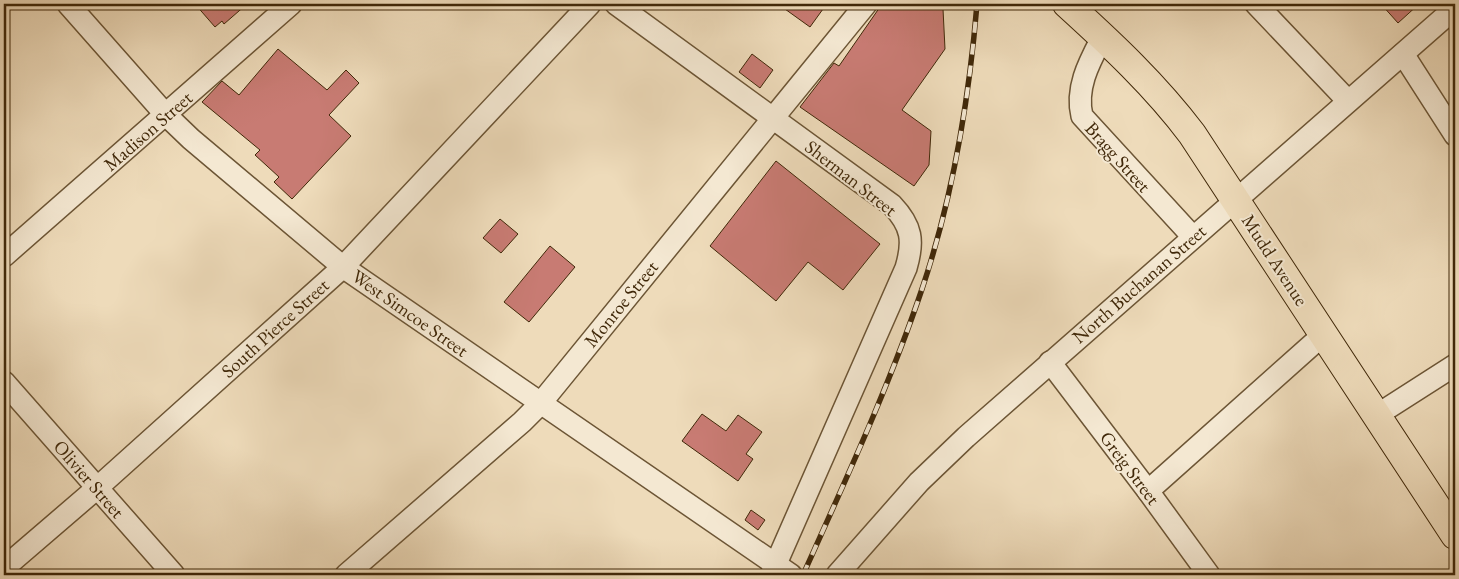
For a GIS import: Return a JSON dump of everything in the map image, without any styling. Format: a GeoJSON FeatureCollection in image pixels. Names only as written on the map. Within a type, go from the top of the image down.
{"type":"FeatureCollection","features":[{"type":"Feature","properties":{"kind":"main road","name":"Mudd Avenue"},"geometry":{"type":"LineString","coordinates":[[1068,5],[1102,36],[1170,105],[1236,200],[1455,535]]}},
{"type":"Feature","properties":{"kind":"street","name":"West Simcoe Street"},"geometry":{"type":"LineString","coordinates":[[68,4],[166,115],[191,139],[343,267],[779,572]]}},
{"type":"Feature","properties":{"kind":"street","name":"Madison Street"},"geometry":{"type":"LineString","coordinates":[[4,256],[291,4]]}},
{"type":"Feature","properties":{"kind":"street","name":"South Pierce Street"},"geometry":{"type":"LineString","coordinates":[[4,568],[97,488],[343,267],[590,4]]}},
{"type":"Feature","properties":{"kind":"street","name":"Sherman Street"},"geometry":{"type":"LineString","coordinates":[[616,4],[892,205],[904,220],[911,236],[911,252],[906,268],[779,572]]}},
{"type":"Feature","properties":{"kind":"street","name":"Monroe Street"},"geometry":{"type":"LineString","coordinates":[[346,575],[522,422],[540,404],[866,4]]}},
{"type":"Feature","properties":{"kind":"street"},"geometry":{"type":"LineString","coordinates":[[1256,4],[1348,101]]}},
{"type":"Feature","properties":{"kind":"street","name":"North Buchanan Street"},"geometry":{"type":"LineString","coordinates":[[837,575],[919,482],[1050,362],[1455,8]]}},
{"type":"Feature","properties":{"kind":"street","name":"Bragg Street"},"geometry":{"type":"LineString","coordinates":[[1102,36],[1085,74],[1081,101],[1082,116],[1193,236]]}},
{"type":"Feature","properties":{"kind":"street"},"geometry":{"type":"LineString","coordinates":[[1402,54],[1455,135]]}},
{"type":"Feature","properties":{"kind":"street"},"geometry":{"type":"LineString","coordinates":[[1148,491],[1324,334]]}},
{"type":"Feature","properties":{"kind":"street","name":"Greig Street"},"geometry":{"type":"LineString","coordinates":[[1050,362],[1209,575]]}},
{"type":"Feature","properties":{"kind":"street"},"geometry":{"type":"LineString","coordinates":[[1377,415],[1455,365]]}},
{"type":"Feature","properties":{"kind":"street","name":"Olivier Street"},"geometry":{"type":"LineString","coordinates":[[4,382],[174,575]]}},
{"type":"Feature","properties":{"kind":"building"},"geometry":{"type":"Polygon","coordinates":[[[195,4],[247,4],[224,24],[222,21],[215,27],[195,4]]]}},
{"type":"Feature","properties":{"kind":"building"},"geometry":{"type":"Polygon","coordinates":[[[778,4],[816,4],[823,9],[810,27],[778,4]]]}},
{"type":"Feature","properties":{"kind":"building"},"geometry":{"type":"Polygon","coordinates":[[[882,4],[936,4],[943,9],[945,49],[902,110],[931,131],[929,165],[914,186],[800,107],[834,63],[839,66],[882,4]]]}},
{"type":"Feature","properties":{"kind":"building"},"geometry":{"type":"Polygon","coordinates":[[[1381,4],[1419,4],[1398,23],[1381,4]]]}},
{"type":"Feature","properties":{"kind":"building"},"geometry":{"type":"Polygon","coordinates":[[[278,49],[327,90],[346,70],[359,83],[329,115],[351,136],[292,199],[274,182],[279,177],[255,155],[260,150],[202,102],[222,81],[239,95],[278,49]]]}},
{"type":"Feature","properties":{"kind":"building"},"geometry":{"type":"Polygon","coordinates":[[[752,54],[773,70],[760,88],[739,72],[752,54]]]}},
{"type":"Feature","properties":{"kind":"building"},"geometry":{"type":"Polygon","coordinates":[[[776,161],[880,244],[843,290],[808,262],[776,301],[710,246],[776,161]]]}},
{"type":"Feature","properties":{"kind":"building"},"geometry":{"type":"Polygon","coordinates":[[[500,219],[518,234],[501,253],[483,238],[500,219]]]}},
{"type":"Feature","properties":{"kind":"building"},"geometry":{"type":"Polygon","coordinates":[[[550,246],[575,267],[529,322],[504,302],[550,246]]]}},
{"type":"Feature","properties":{"kind":"building"},"geometry":{"type":"Polygon","coordinates":[[[702,414],[726,431],[738,415],[762,432],[746,454],[753,459],[738,481],[682,441],[702,414]]]}},
{"type":"Feature","properties":{"kind":"building"},"geometry":{"type":"Polygon","coordinates":[[[751,510],[765,520],[758,530],[745,520],[751,510]]]}},
{"type":"Feature","properties":{"kind":"railway"},"geometry":{"type":"LineString","coordinates":[[803,575],[881,398],[909,326],[933,254],[943,219],[958,148],[974,40],[977,4]]}}]}
